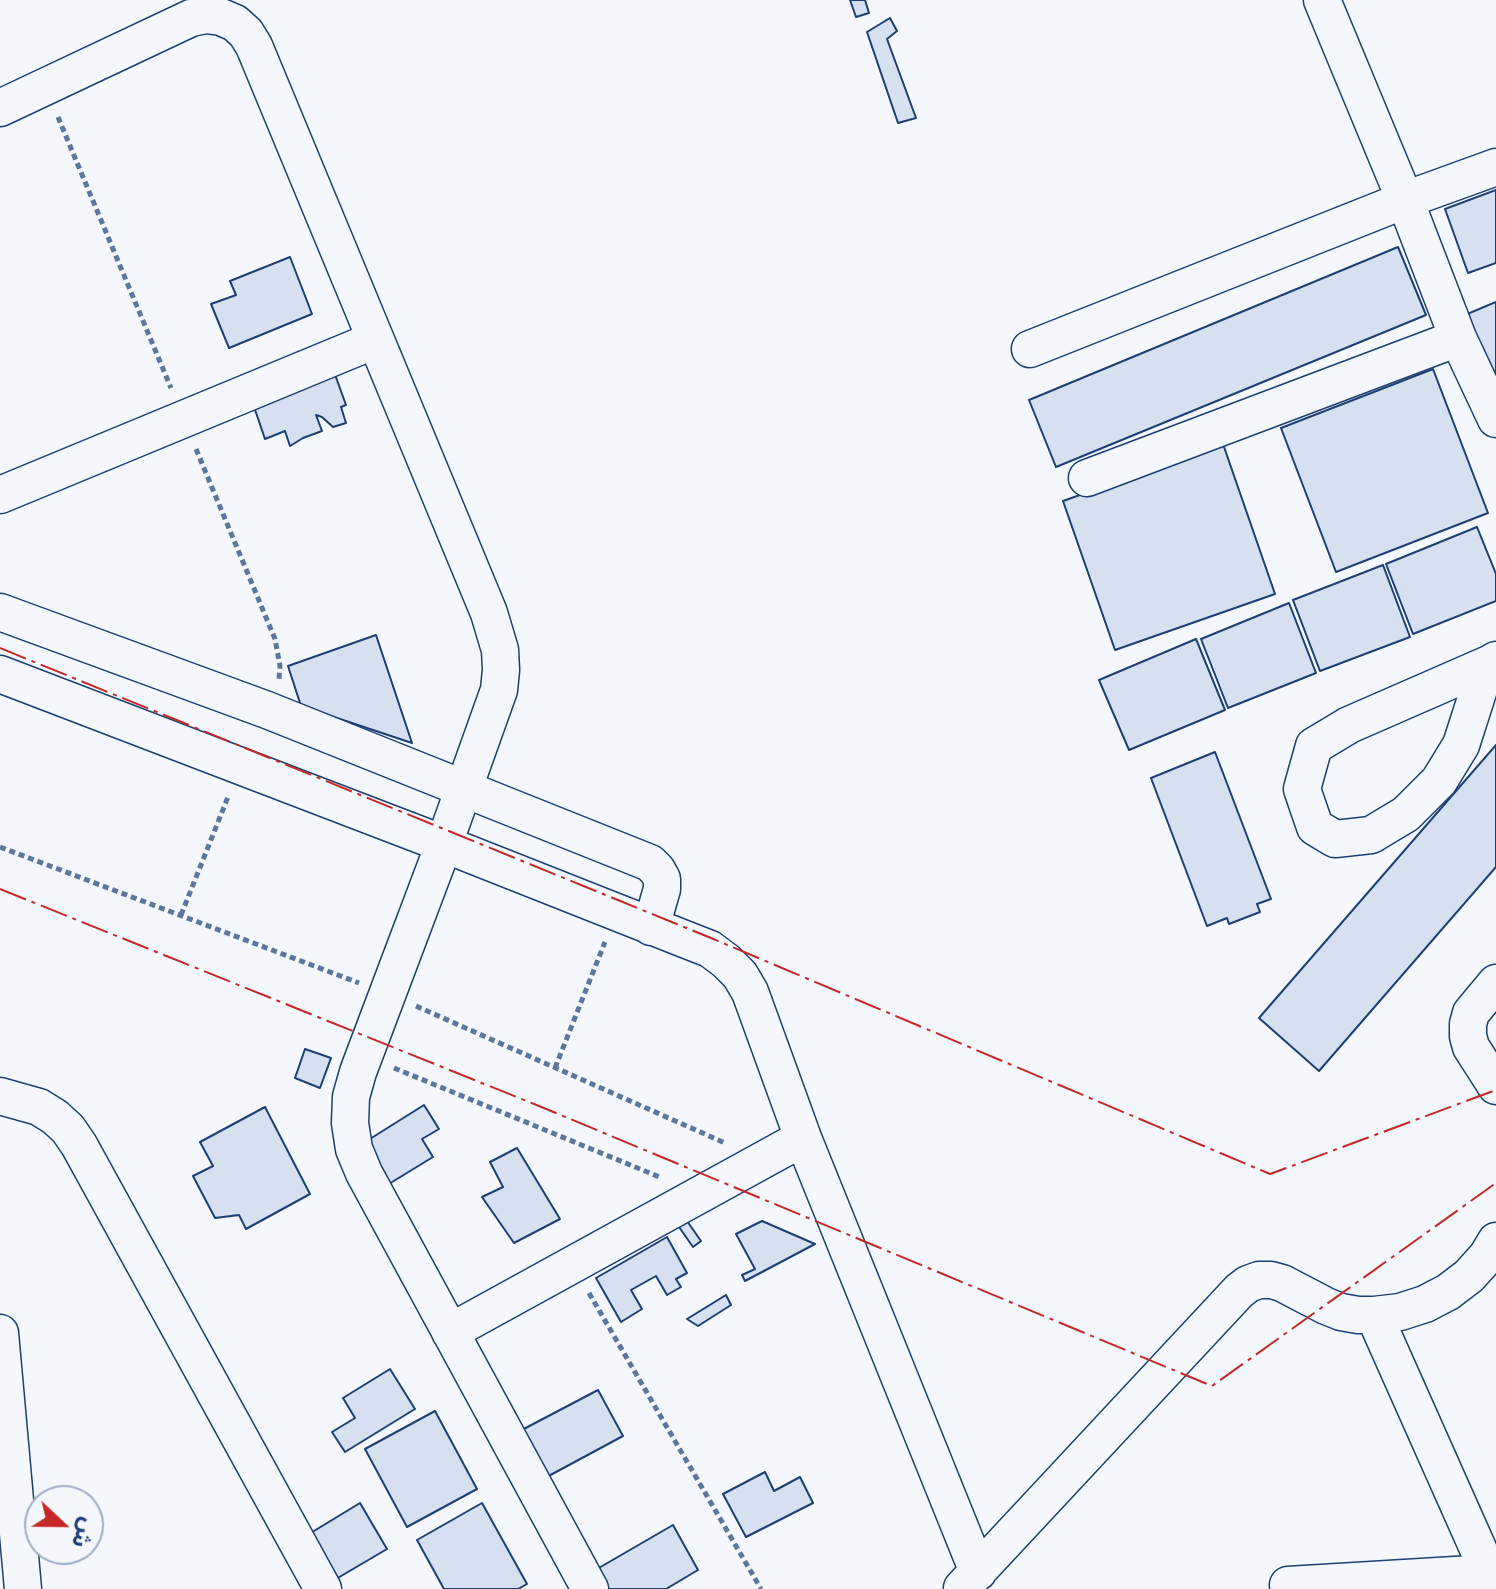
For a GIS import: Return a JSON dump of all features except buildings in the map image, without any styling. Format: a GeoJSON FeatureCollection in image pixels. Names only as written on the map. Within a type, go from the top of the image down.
{"type":"FeatureCollection","features":[{"type":"Feature","properties":{"kind":"street"},"geometry":{"type":"LineString","coordinates":[[1322,0],[1458,338],[1496,419]]}},
{"type":"Feature","properties":{"kind":"street"},"geometry":{"type":"LineString","coordinates":[[0,108],[191,18],[206,15],[221,17],[235,23],[246,33],[489,613],[500,650],[499,690],[363,1056],[351,1097],[350,1123],[354,1149],[364,1173],[590,1589]]}},
{"type":"Feature","properties":{"kind":"street"},"geometry":{"type":"LineString","coordinates":[[1030,349],[1496,167]]}},
{"type":"Feature","properties":{"kind":"street"},"geometry":{"type":"LineString","coordinates":[[1087,478],[1458,338]]}},
{"type":"Feature","properties":{"kind":"street"},"geometry":{"type":"LineString","coordinates":[[0,495],[375,340]]}},
{"type":"Feature","properties":{"kind":"street"},"geometry":{"type":"LineString","coordinates":[[0,612],[267,710],[650,863],[662,879],[651,927]]}},
{"type":"Feature","properties":{"kind":"street"},"geometry":{"type":"LineString","coordinates":[[1494,662],[1479,689],[1461,745],[1439,781],[1406,814],[1371,835],[1335,839],[1315,827],[1302,789],[1314,746],[1349,725],[1494,662]]}},
{"type":"Feature","properties":{"kind":"street"},"geometry":{"type":"LineString","coordinates":[[0,674],[710,949],[726,961],[740,975],[750,992],[970,1580],[1248,1284],[1259,1280],[1282,1283],[1341,1312],[1358,1315],[1400,1312],[1448,1292],[1469,1276],[1496,1241]]}},
{"type":"Feature","properties":{"kind":"street"},"geometry":{"type":"LineString","coordinates":[[1496,983],[1471,1013],[1468,1036],[1471,1047],[1496,1086]]}},
{"type":"Feature","properties":{"kind":"street"},"geometry":{"type":"LineString","coordinates":[[0,1096],[39,1107],[68,1129],[79,1145],[323,1589]]}},
{"type":"Feature","properties":{"kind":"street"},"geometry":{"type":"LineString","coordinates":[[450,1332],[803,1138]]}},
{"type":"Feature","properties":{"kind":"street"},"geometry":{"type":"LineString","coordinates":[[1284,1588],[1493,1577],[1374,1315]]}},
{"type":"Feature","properties":{"kind":"street"},"geometry":{"type":"LineString","coordinates":[[0,1333],[23,1589]]}},
{"type":"Feature","properties":{"kind":"path"},"geometry":{"type":"LineString","coordinates":[[181,915],[241,766]]}},
{"type":"Feature","properties":{"kind":"path"},"geometry":{"type":"LineString","coordinates":[[555,1068],[616,913]]}},
{"type":"Feature","properties":{"kind":"path"},"geometry":{"type":"LineString","coordinates":[[363,1056],[700,1194]]}},
{"type":"Feature","properties":{"kind":"path"},"geometry":{"type":"LineString","coordinates":[[573,1265],[761,1589]]}},
{"type":"Feature","properties":{"kind":"power"},"geometry":{"type":"LineString","coordinates":[[0,648],[711,938],[1270,1174],[1496,1090]]}},
{"type":"Feature","properties":{"kind":"power"},"geometry":{"type":"LineString","coordinates":[[0,889],[539,1106],[1212,1386],[1496,1183]]}}]}
